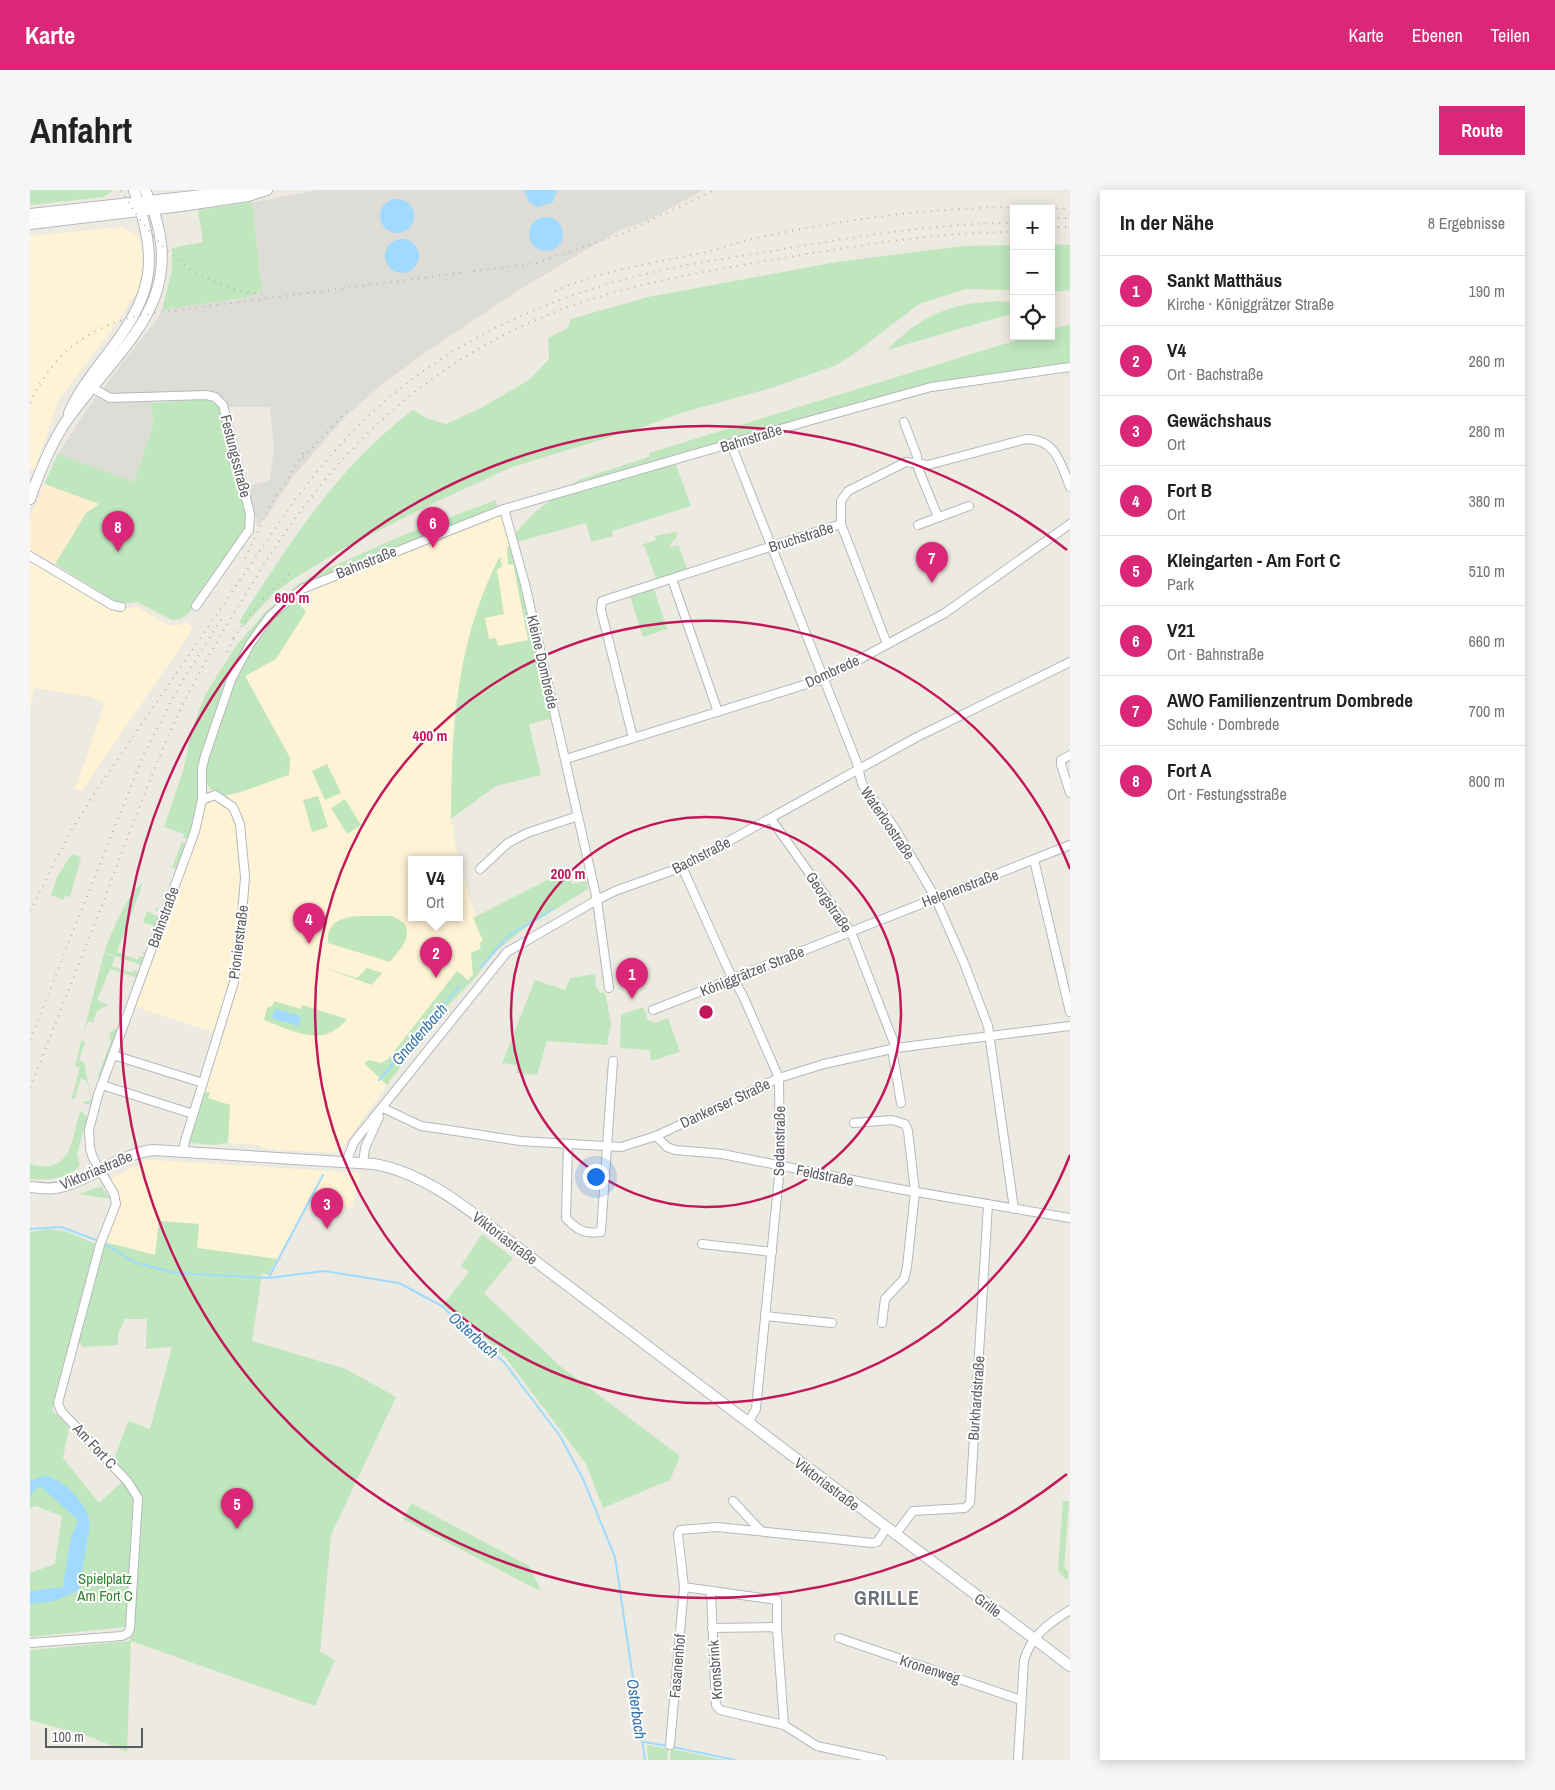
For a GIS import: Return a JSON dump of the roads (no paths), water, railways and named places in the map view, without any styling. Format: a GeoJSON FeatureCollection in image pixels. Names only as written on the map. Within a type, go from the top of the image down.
{"type":"FeatureCollection","features":[{"type":"Feature","properties":{"kind":"main road"},"geometry":{"type":"LineString","coordinates":[[125,339],[149,274],[149,240],[134,190]]}},
{"type":"Feature","properties":{"kind":"main road"},"geometry":{"type":"LineString","coordinates":[[30,498],[44,463],[65,423],[89,386],[125,339],[148,314],[160,281],[160,235],[152,205],[145,190]]}},
{"type":"Feature","properties":{"kind":"main road"},"geometry":{"type":"LineString","coordinates":[[152,205],[248,190]]}},
{"type":"Feature","properties":{"kind":"main road"},"geometry":{"type":"LineString","coordinates":[[256,190],[267,190]]}},
{"type":"Feature","properties":{"kind":"main road"},"geometry":{"type":"LineString","coordinates":[[30,214],[248,196],[267,190]]}},
{"type":"Feature","properties":{"kind":"main road"},"geometry":{"type":"LineString","coordinates":[[30,224],[140,206]]}},
{"type":"Feature","properties":{"kind":"main road","name":"Viktoriastraße"},"geometry":{"type":"LineString","coordinates":[[30,1187],[48,1188],[65,1186],[128,1156],[143,1151],[363,1163],[408,1173],[461,1206],[906,1544]]}},
{"type":"Feature","properties":{"kind":"main road","name":"Grille"},"geometry":{"type":"LineString","coordinates":[[906,1544],[1035,1638],[1070,1666]]}},
{"type":"Feature","properties":{"kind":"street","name":"Bahnstraße"},"geometry":{"type":"LineString","coordinates":[[101,1170],[93,1158],[89,1138],[102,1085],[193,837],[202,800],[205,756],[231,680],[250,644],[270,616],[290,598],[302,589],[316,583],[504,509],[931,386],[1070,367]]}},
{"type":"Feature","properties":{"kind":"street","name":"Festungsstraße"},"geometry":{"type":"LineString","coordinates":[[89,386],[110,398],[215,396],[223,405],[250,514],[249,530],[196,606]]}},
{"type":"Feature","properties":{"kind":"street"},"geometry":{"type":"LineString","coordinates":[[904,422],[938,517]]}},
{"type":"Feature","properties":{"kind":"street","name":"Bruchstraße"},"geometry":{"type":"LineString","coordinates":[[633,738],[601,610],[601,603],[606,599],[841,524],[841,501],[848,491],[906,462],[928,465],[1026,439],[1036,439],[1052,447],[1070,487]]}},
{"type":"Feature","properties":{"kind":"street","name":"Waterloostraße"},"geometry":{"type":"LineString","coordinates":[[731,444],[770,547],[857,763],[857,770],[862,784],[894,827],[935,897],[964,963],[991,1035],[1014,1208]]}},
{"type":"Feature","properties":{"kind":"street"},"geometry":{"type":"LineString","coordinates":[[918,525],[969,506]]}},
{"type":"Feature","properties":{"kind":"street","name":"Kleine Dombrede"},"geometry":{"type":"LineString","coordinates":[[504,509],[525,584],[597,900],[608,988]]}},
{"type":"Feature","properties":{"kind":"street"},"geometry":{"type":"LineString","coordinates":[[841,524],[887,644]]}},
{"type":"Feature","properties":{"kind":"street","name":"Dombrede"},"geometry":{"type":"LineString","coordinates":[[566,759],[823,679],[945,613],[1070,524]]}},
{"type":"Feature","properties":{"kind":"street"},"geometry":{"type":"LineString","coordinates":[[30,556],[112,605],[121,607]]}},
{"type":"Feature","properties":{"kind":"street"},"geometry":{"type":"LineString","coordinates":[[672,579],[718,712]]}},
{"type":"Feature","properties":{"kind":"street","name":"Bachstraße"},"geometry":{"type":"LineString","coordinates":[[346,1163],[354,1142],[506,952],[615,891],[682,868],[857,770],[974,708],[1070,662]]}},
{"type":"Feature","properties":{"kind":"street"},"geometry":{"type":"LineString","coordinates":[[1070,755],[1061,760],[1070,792]]}},
{"type":"Feature","properties":{"kind":"street","name":"Pionierstraße"},"geometry":{"type":"LineString","coordinates":[[183,1152],[234,982],[245,877],[244,852],[237,814],[226,801],[202,784]]}},
{"type":"Feature","properties":{"kind":"street"},"geometry":{"type":"LineString","coordinates":[[202,800],[215,795]]}},
{"type":"Feature","properties":{"kind":"street"},"geometry":{"type":"LineString","coordinates":[[480,869],[508,843],[527,833],[578,816]]}},
{"type":"Feature","properties":{"kind":"street","name":"Georgstraße"},"geometry":{"type":"LineString","coordinates":[[771,819],[850,932],[894,1049],[902,1103]]}},
{"type":"Feature","properties":{"kind":"street","name":"Helenenstraße"},"geometry":{"type":"LineString","coordinates":[[850,932],[1070,845]]}},
{"type":"Feature","properties":{"kind":"street"},"geometry":{"type":"LineString","coordinates":[[1034,860],[1070,1012]]}},
{"type":"Feature","properties":{"kind":"street","name":"Sedanstraße"},"geometry":{"type":"LineString","coordinates":[[682,868],[732,978],[743,996],[779,1078],[780,1166],[756,1410],[748,1423]]}},
{"type":"Feature","properties":{"kind":"street","name":"Königgrätzer Straße"},"geometry":{"type":"LineString","coordinates":[[653,1010],[850,932]]}},
{"type":"Feature","properties":{"kind":"street","name":"Dankerser Straße"},"geometry":{"type":"LineString","coordinates":[[382,1108],[422,1126],[520,1141],[607,1146],[632,1145],[656,1136],[779,1078],[824,1064],[894,1049],[1070,1026]]}},
{"type":"Feature","properties":{"kind":"street"},"geometry":{"type":"LineString","coordinates":[[113,1055],[203,1083]]}},
{"type":"Feature","properties":{"kind":"street"},"geometry":{"type":"LineString","coordinates":[[568,1144],[566,1218],[576,1228],[588,1234],[601,1232],[614,1061]]}},
{"type":"Feature","properties":{"kind":"street"},"geometry":{"type":"LineString","coordinates":[[102,1085],[193,1114]]}},
{"type":"Feature","properties":{"kind":"street","name":"Bachstraße"},"geometry":{"type":"LineString","coordinates":[[363,1163],[365,1148],[382,1108]]}},
{"type":"Feature","properties":{"kind":"street"},"geometry":{"type":"LineString","coordinates":[[854,1123],[892,1120],[905,1124],[908,1131],[915,1192],[906,1274],[904,1279],[886,1299],[882,1323]]}},
{"type":"Feature","properties":{"kind":"street","name":"Feldstraße"},"geometry":{"type":"LineString","coordinates":[[656,1136],[667,1147],[675,1150],[707,1152],[915,1192],[1070,1218]]}},
{"type":"Feature","properties":{"kind":"street","name":"Am Fort C"},"geometry":{"type":"LineString","coordinates":[[30,1643],[122,1636],[128,1634],[130,1628],[138,1498],[128,1482],[61,1411],[58,1403],[101,1243],[116,1201],[101,1170]]}},
{"type":"Feature","properties":{"kind":"street","name":"Burkhardstraße"},"geometry":{"type":"LineString","coordinates":[[895,1535],[913,1511],[965,1508],[970,1503],[988,1204]]}},
{"type":"Feature","properties":{"kind":"street"},"geometry":{"type":"LineString","coordinates":[[702,1244],[772,1252]]}},
{"type":"Feature","properties":{"kind":"street"},"geometry":{"type":"LineString","coordinates":[[765,1316],[832,1323]]}},
{"type":"Feature","properties":{"kind":"street"},"geometry":{"type":"LineString","coordinates":[[733,1501],[760,1530],[873,1543],[877,1542],[886,1529]]}},
{"type":"Feature","properties":{"kind":"street","name":"Fasanenhof"},"geometry":{"type":"LineString","coordinates":[[670,1745],[684,1587],[678,1534],[680,1530],[717,1527],[760,1530]]}},
{"type":"Feature","properties":{"kind":"street"},"geometry":{"type":"LineString","coordinates":[[684,1587],[775,1599],[778,1602],[776,1629],[784,1725]]}},
{"type":"Feature","properties":{"kind":"street","name":"Kronsbrink"},"geometry":{"type":"LineString","coordinates":[[711,1592],[715,1702],[720,1710],[784,1725],[817,1746],[882,1760]]}},
{"type":"Feature","properties":{"kind":"street"},"geometry":{"type":"LineString","coordinates":[[1020,1760],[1024,1660],[1027,1648],[1049,1623],[1070,1610]]}},
{"type":"Feature","properties":{"kind":"street"},"geometry":{"type":"LineString","coordinates":[[712,1628],[772,1627],[776,1629]]}},
{"type":"Feature","properties":{"kind":"street","name":"Kronenweg"},"geometry":{"type":"LineString","coordinates":[[839,1638],[1022,1700]]}},
{"type":"Feature","properties":{"kind":"water"},"geometry":{"type":"Polygon","coordinates":[[[524,190],[557,190],[553,202],[538,207],[529,202],[524,190]]]}},
{"type":"Feature","properties":{"kind":"water"},"geometry":{"type":"Polygon","coordinates":[[[397,199],[409,204],[414,216],[409,228],[397,233],[385,228],[380,216],[385,204],[397,199]]]}},
{"type":"Feature","properties":{"kind":"water"},"geometry":{"type":"Polygon","coordinates":[[[546,217],[558,222],[563,234],[558,246],[546,251],[534,246],[529,234],[534,222],[546,217]]]}},
{"type":"Feature","properties":{"kind":"water"},"geometry":{"type":"Polygon","coordinates":[[[402,239],[414,244],[419,256],[414,268],[402,273],[390,268],[385,256],[390,244],[402,239]]]}},
{"type":"Feature","properties":{"kind":"water"},"geometry":{"type":"Polygon","coordinates":[[[275,1009],[301,1016],[299,1026],[272,1018],[275,1009]]]}},
{"type":"Feature","properties":{"kind":"water"},"geometry":{"type":"Polygon","coordinates":[[[44,1476],[59,1481],[74,1494],[85,1509],[90,1524],[79,1590],[55,1601],[30,1604],[30,1591],[63,1587],[70,1541],[78,1520],[40,1486],[30,1495],[30,1481],[44,1476]]]}},
{"type":"Feature","properties":{"kind":"waterway","name":"Gnadenbach"},"geometry":{"type":"LineString","coordinates":[[481,967],[508,936],[553,909]]}},
{"type":"Feature","properties":{"kind":"waterway","name":"Gnadenbach"},"geometry":{"type":"LineString","coordinates":[[379,1080],[459,987]]}},
{"type":"Feature","properties":{"kind":"waterway","name":"Gnadenbach"},"geometry":{"type":"LineString","coordinates":[[269,1277],[323,1175]]}},
{"type":"Feature","properties":{"kind":"waterway","name":"Osterbach"},"geometry":{"type":"LineString","coordinates":[[30,1229],[61,1227],[99,1241]]}},
{"type":"Feature","properties":{"kind":"waterway","name":"Osterbach"},"geometry":{"type":"LineString","coordinates":[[103,1243],[134,1262],[175,1273],[269,1278],[324,1271],[399,1283],[442,1306],[475,1338],[504,1362],[560,1436],[583,1479],[615,1557],[645,1760]]}},
{"type":"Feature","properties":{"kind":"waterway"},"geometry":{"type":"LineString","coordinates":[[644,1742],[667,1746]]}},
{"type":"Feature","properties":{"kind":"waterway"},"geometry":{"type":"LineString","coordinates":[[673,1747],[735,1760]]}},
{"type":"Feature","properties":{"kind":"railway"},"geometry":{"type":"LineString","coordinates":[[121,190],[148,230],[181,262],[199,274],[220,284],[242,291],[267,295]]}},
{"type":"Feature","properties":{"kind":"railway"},"geometry":{"type":"LineString","coordinates":[[30,403],[39,385],[63,355],[93,333],[128,318],[536,263],[624,233],[715,190]]}},
{"type":"Feature","properties":{"kind":"railway"},"geometry":{"type":"LineString","coordinates":[[555,291],[591,278],[628,268],[702,253],[746,240],[799,229],[876,217],[954,209],[993,207],[1070,209]]}},
{"type":"Feature","properties":{"kind":"railway"},"geometry":{"type":"LineString","coordinates":[[1055,218],[1070,218]]}},
{"type":"Feature","properties":{"kind":"railway"},"geometry":{"type":"LineString","coordinates":[[30,911],[71,831],[98,788],[292,504],[331,455],[357,427],[389,398],[423,372],[459,348],[535,310],[576,294],[658,271],[836,240],[954,225],[1010,223]]}},
{"type":"Feature","properties":{"kind":"railway"},"geometry":{"type":"LineString","coordinates":[[1055,227],[1070,227]]}},
{"type":"Feature","properties":{"kind":"railway"},"geometry":{"type":"LineString","coordinates":[[30,1088],[152,776],[176,719],[193,685],[250,587],[303,508],[363,438],[396,407],[432,379],[471,353],[514,330],[576,304],[608,294],[672,278],[861,245],[922,237],[1010,232]]}},
{"type":"Feature","properties":{"kind":"railway"},"geometry":{"type":"LineString","coordinates":[[303,458],[348,410]]}},
{"type":"Feature","properties":{"kind":"railway"},"geometry":{"type":"LineString","coordinates":[[245,558],[270,507],[306,449]]}},
{"type":"Feature","properties":{"kind":"railway"},"geometry":{"type":"LineString","coordinates":[[233,638],[258,604],[289,574]]}},
{"type":"Feature","properties":{"kind":"railway"},"geometry":{"type":"LineString","coordinates":[[30,1040],[143,756],[178,688],[222,618]]}},
{"type":"Feature","properties":{"kind":"railway"},"geometry":{"type":"LineString","coordinates":[[227,652],[236,634]]}},
{"type":"Feature","properties":{"kind":"place","name":"V21"},"geometry":{"type":"Point","coordinates":[433,548]}},
{"type":"Feature","properties":{"kind":"place","name":"Fort A"},"geometry":{"type":"Point","coordinates":[118,552]}},
{"type":"Feature","properties":{"kind":"place","name":"AWO Familienzentrum Dombrede"},"geometry":{"type":"Point","coordinates":[932,583]}},
{"type":"Feature","properties":{"kind":"place","name":"Fort B"},"geometry":{"type":"Point","coordinates":[309,944]}},
{"type":"Feature","properties":{"kind":"place","name":"V4"},"geometry":{"type":"Point","coordinates":[436,978]}},
{"type":"Feature","properties":{"kind":"place","name":"Sankt Matthäus"},"geometry":{"type":"Point","coordinates":[632,999]}},
{"type":"Feature","properties":{"kind":"place","name":"Gewächshaus"},"geometry":{"type":"Point","coordinates":[327,1229]}},
{"type":"Feature","properties":{"kind":"place","name":"Kleingarten - Am Fort C"},"geometry":{"type":"Point","coordinates":[237,1529]}},
{"type":"Feature","properties":{"kind":"district","name":"GRILLE"},"geometry":{"type":"Point","coordinates":[887,1597]}},
{"type":"Feature","properties":{"kind":"park label","name":"Spielplatz Am Fort C"},"geometry":{"type":"Point","coordinates":[105,1586]}}]}
